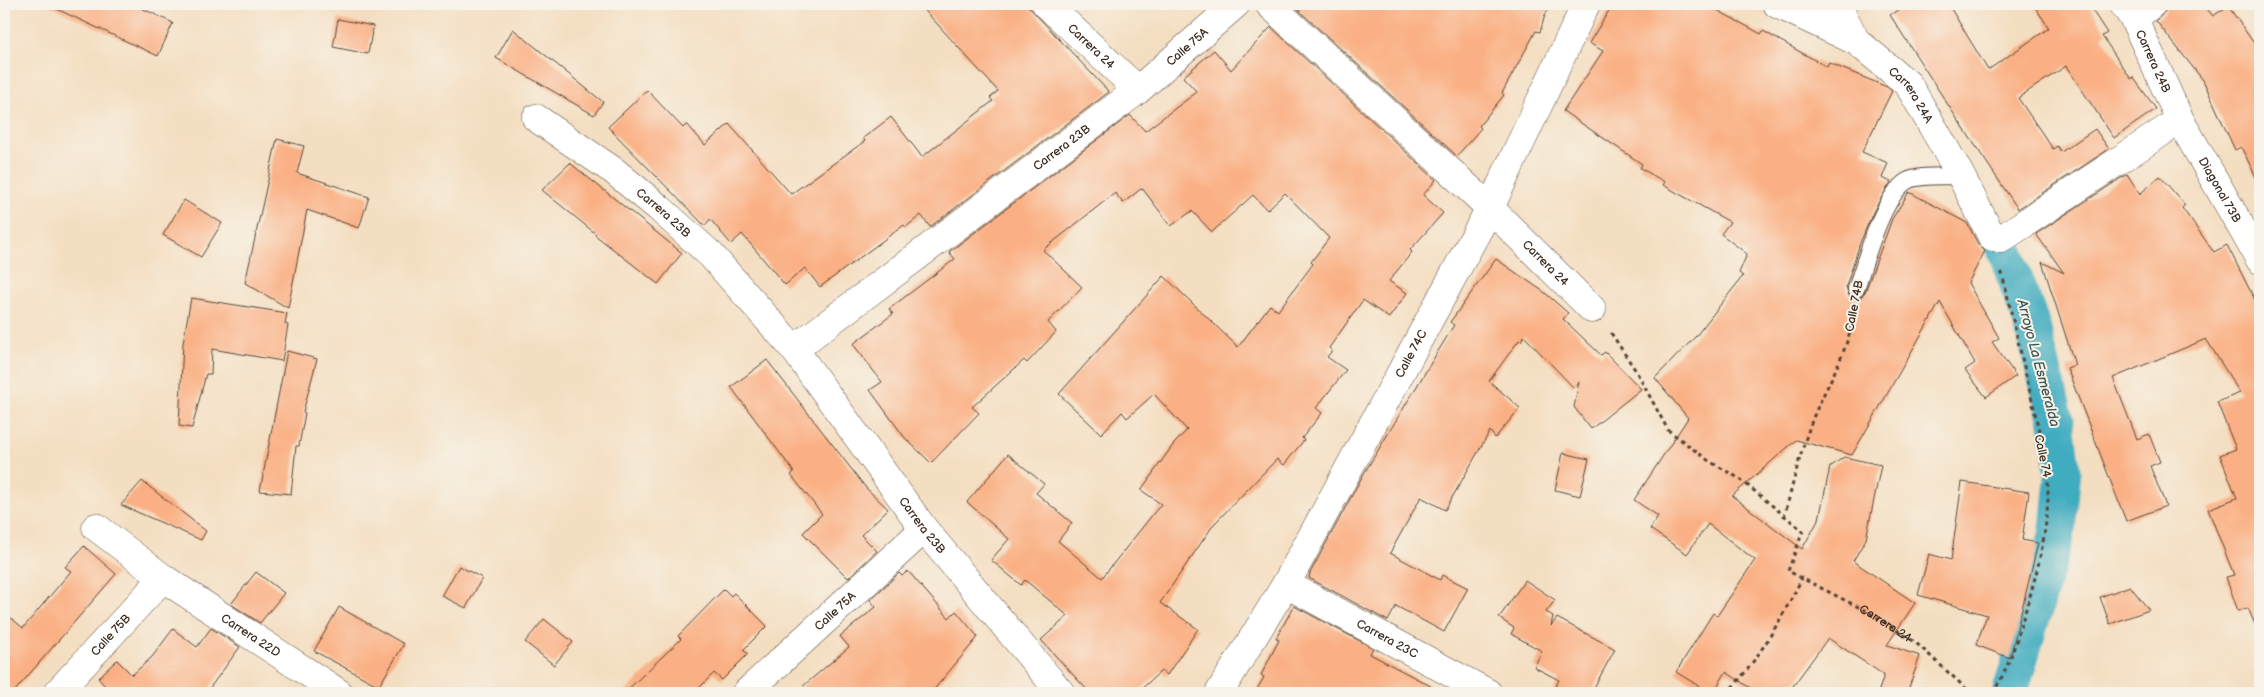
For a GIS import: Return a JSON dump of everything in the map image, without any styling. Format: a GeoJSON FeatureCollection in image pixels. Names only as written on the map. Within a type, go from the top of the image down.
{"type":"FeatureCollection","features":[{"type":"Feature","properties":{"kind":"street","name":"Carrera 24"},"geometry":{"type":"LineString","coordinates":[[1046,4],[1138,90]]}},
{"type":"Feature","properties":{"kind":"street","name":"Calle 75A"},"geometry":{"type":"LineString","coordinates":[[1138,90],[1236,4]]}},
{"type":"Feature","properties":{"kind":"street","name":"Carrera 24"},"geometry":{"type":"LineString","coordinates":[[1270,4],[1490,208],[1592,309]]}},
{"type":"Feature","properties":{"kind":"street","name":"Calle 74C"},"geometry":{"type":"LineString","coordinates":[[1219,693],[1286,584],[1490,208],[1586,4]]}},
{"type":"Feature","properties":{"kind":"street","name":"Carrera 24A"},"geometry":{"type":"LineString","coordinates":[[1777,4],[1856,41],[1908,84],[1961,176],[1998,246]]}},
{"type":"Feature","properties":{"kind":"street"},"geometry":{"type":"LineString","coordinates":[[1837,4],[1856,41]]}},
{"type":"Feature","properties":{"kind":"street","name":"Carrera 24B"},"geometry":{"type":"LineString","coordinates":[[2136,9],[2180,120]]}},
{"type":"Feature","properties":{"kind":"street","name":"Carrera 23B"},"geometry":{"type":"LineString","coordinates":[[794,349],[1138,90]]}},
{"type":"Feature","properties":{"kind":"street","name":"Carrera 23B"},"geometry":{"type":"LineString","coordinates":[[536,118],[614,171],[712,255],[794,349],[924,529],[1061,693]]}},
{"type":"Feature","properties":{"kind":"street"},"geometry":{"type":"LineString","coordinates":[[1998,246],[2180,120]]}},
{"type":"Feature","properties":{"kind":"street","name":"Diagonal 73B"},"geometry":{"type":"LineString","coordinates":[[2180,120],[2260,260]]}},
{"type":"Feature","properties":{"kind":"street","name":"Carrera 22D"},"geometry":{"type":"LineString","coordinates":[[96,527],[163,578],[339,693]]}},
{"type":"Feature","properties":{"kind":"street","name":"Calle 75A"},"geometry":{"type":"LineString","coordinates":[[746,693],[924,529]]}},
{"type":"Feature","properties":{"kind":"street","name":"Calle 75B"},"geometry":{"type":"LineString","coordinates":[[57,693],[163,578]]}},
{"type":"Feature","properties":{"kind":"street","name":"Carrera 23C"},"geometry":{"type":"LineString","coordinates":[[1286,584],[1488,693]]}},
{"type":"Feature","properties":{"kind":"lane","name":"Calle 74B"},"geometry":{"type":"LineString","coordinates":[[1856,289],[1871,245],[1894,192],[1908,180],[1961,176]]}},
{"type":"Feature","properties":{"kind":"path","name":"Calle 74"},"geometry":{"type":"LineString","coordinates":[[1992,693],[2001,680],[2015,646],[2033,586],[2045,537],[2049,491],[2047,464],[1998,246]]}},
{"type":"Feature","properties":{"kind":"path","name":"Calle 74B"},"geometry":{"type":"LineString","coordinates":[[1784,517],[1813,419],[1852,326],[1856,289]]}},
{"type":"Feature","properties":{"kind":"path"},"geometry":{"type":"LineString","coordinates":[[1592,309],[1616,339],[1668,430],[1709,461],[1740,479],[1784,517]]}},
{"type":"Feature","properties":{"kind":"path","name":"Carrera 24"},"geometry":{"type":"LineString","coordinates":[[1784,517],[1803,531],[1788,571],[1870,613],[1915,642],[1971,693]]}},
{"type":"Feature","properties":{"kind":"path"},"geometry":{"type":"LineString","coordinates":[[1726,693],[1743,674],[1758,652],[1787,607],[1802,578]]}},
{"type":"Feature","properties":{"kind":"building"},"geometry":{"type":"Polygon","coordinates":[[[46,4],[133,4],[173,23],[158,56],[46,4]]]}},
{"type":"Feature","properties":{"kind":"building"},"geometry":{"type":"Polygon","coordinates":[[[919,4],[1026,4],[1109,92],[930,227],[921,215],[906,227],[904,225],[820,287],[805,268],[785,285],[742,234],[731,244],[710,219],[705,226],[608,127],[647,90],[683,128],[687,124],[705,145],[729,124],[791,194],[865,141],[863,138],[891,117],[922,157],[993,101],[990,98],[998,91],[919,4]]]}},
{"type":"Feature","properties":{"kind":"building"},"geometry":{"type":"Polygon","coordinates":[[[1292,4],[1552,4],[1545,15],[1540,32],[1536,31],[1502,93],[1504,95],[1479,126],[1481,128],[1457,156],[1292,4]]]}},
{"type":"Feature","properties":{"kind":"building"},"geometry":{"type":"Polygon","coordinates":[[[1613,4],[1706,4],[1761,34],[1763,31],[1827,67],[1829,63],[1887,87],[1892,91],[1862,152],[1888,163],[1882,178],[1891,182],[1874,210],[1860,243],[1846,286],[1849,296],[1859,299],[1865,292],[1892,219],[1909,192],[1967,223],[1978,244],[1985,251],[1968,283],[1999,338],[1992,342],[2016,376],[1986,397],[1965,370],[1975,363],[1940,302],[1852,455],[1796,440],[1732,496],[1802,549],[1819,519],[1830,467],[1844,457],[1881,465],[1866,539],[1853,561],[1915,603],[1887,645],[1920,656],[1907,693],[1878,693],[1884,675],[1828,638],[1788,693],[1758,693],[1726,672],[1713,693],[1710,693],[1676,672],[1713,613],[1717,616],[1755,560],[1708,524],[1687,554],[1650,529],[1658,516],[1634,500],[1688,418],[1655,378],[1696,336],[1743,276],[1739,273],[1747,254],[1721,234],[1730,222],[1663,185],[1665,182],[1640,168],[1642,164],[1563,111],[1603,51],[1589,43],[1613,4]]]}},
{"type":"Feature","properties":{"kind":"building"},"geometry":{"type":"Polygon","coordinates":[[[1907,4],[1948,4],[1988,70],[2049,28],[2033,4],[2088,4],[2107,33],[2102,36],[2131,79],[2133,77],[2156,109],[2114,138],[2066,66],[2018,98],[2053,149],[2057,146],[2061,152],[2095,129],[2109,149],[2018,209],[1890,15],[1907,4]]]}},
{"type":"Feature","properties":{"kind":"building"},"geometry":{"type":"Polygon","coordinates":[[[2167,4],[2203,4],[2213,16],[2228,6],[2260,52],[2260,185],[2241,147],[2235,150],[2203,80],[2156,21],[2166,10],[2167,4]]]}},
{"type":"Feature","properties":{"kind":"building"},"geometry":{"type":"Polygon","coordinates":[[[338,19],[373,26],[368,54],[333,47],[338,19]]]}},
{"type":"Feature","properties":{"kind":"building"},"geometry":{"type":"Polygon","coordinates":[[[1271,27],[1436,180],[1423,195],[1443,213],[1410,250],[1412,252],[1389,281],[1407,293],[1389,318],[1363,300],[1329,348],[1332,351],[1327,357],[1346,370],[1316,408],[1322,413],[1302,438],[1304,440],[1284,465],[1277,459],[1214,524],[1160,603],[1198,629],[1167,675],[1161,671],[1137,693],[1090,693],[1041,640],[1068,616],[1025,580],[1021,585],[991,560],[1009,539],[967,502],[1008,454],[1044,484],[1036,493],[1072,523],[1058,541],[1102,578],[1161,504],[1141,490],[1173,445],[1187,430],[1154,394],[1127,418],[1122,412],[1101,434],[1059,394],[1164,276],[1238,347],[1270,305],[1278,311],[1313,264],[1311,262],[1329,238],[1285,193],[1267,210],[1253,195],[1212,232],[1192,211],[1171,226],[1142,188],[1123,203],[1115,193],[1043,250],[1082,287],[1048,322],[1056,332],[1027,363],[1024,360],[972,407],[979,413],[931,463],[905,438],[870,390],[882,382],[853,344],[893,314],[889,309],[955,259],[949,252],[1130,115],[1145,131],[1197,92],[1183,77],[1214,50],[1231,70],[1271,27]]]}},
{"type":"Feature","properties":{"kind":"building"},"geometry":{"type":"Polygon","coordinates":[[[513,29],[603,102],[594,115],[496,58],[513,29]]]}},
{"type":"Feature","properties":{"kind":"building"},"geometry":{"type":"Polygon","coordinates":[[[277,139],[304,146],[297,173],[369,197],[359,228],[307,210],[288,308],[245,283],[277,139]]]}},
{"type":"Feature","properties":{"kind":"building"},"geometry":{"type":"Polygon","coordinates":[[[570,163],[682,253],[658,284],[595,235],[542,190],[570,163]]]}},
{"type":"Feature","properties":{"kind":"building"},"geometry":{"type":"Polygon","coordinates":[[[2127,174],[2140,194],[2160,176],[2185,205],[2182,208],[2214,252],[2227,245],[2260,310],[2260,636],[2248,608],[2238,611],[2226,577],[2234,575],[2208,509],[2237,498],[2220,455],[2236,449],[2217,402],[2240,393],[2206,339],[2113,378],[2137,439],[2149,434],[2160,462],[2150,466],[2166,506],[2126,521],[2067,368],[2075,365],[2042,262],[2064,273],[2036,234],[2127,174]]]}},
{"type":"Feature","properties":{"kind":"building"},"geometry":{"type":"Polygon","coordinates":[[[184,200],[222,223],[201,257],[163,235],[184,200]]]}},
{"type":"Feature","properties":{"kind":"building"},"geometry":{"type":"Polygon","coordinates":[[[1496,259],[1544,292],[1568,313],[1563,319],[1601,355],[1605,352],[1641,389],[1591,429],[1574,407],[1579,382],[1573,387],[1524,336],[1521,341],[1519,340],[1489,381],[1520,408],[1495,438],[1490,431],[1445,510],[1421,497],[1390,553],[1440,580],[1442,575],[1468,588],[1444,632],[1396,606],[1388,621],[1309,578],[1310,573],[1363,475],[1454,325],[1450,322],[1496,259]]]}},
{"type":"Feature","properties":{"kind":"building"},"geometry":{"type":"Polygon","coordinates":[[[191,298],[287,313],[285,324],[288,325],[282,361],[212,349],[211,374],[206,374],[192,428],[179,426],[183,343],[191,298]]]}},
{"type":"Feature","properties":{"kind":"building"},"geometry":{"type":"Polygon","coordinates":[[[287,351],[317,359],[303,412],[305,413],[299,446],[296,446],[291,494],[260,491],[287,351]]]}},
{"type":"Feature","properties":{"kind":"building"},"geometry":{"type":"Polygon","coordinates":[[[767,360],[866,488],[888,509],[861,535],[877,551],[848,578],[803,533],[822,514],[791,475],[794,472],[731,387],[767,360]]]}},
{"type":"Feature","properties":{"kind":"building"},"geometry":{"type":"Polygon","coordinates":[[[1563,453],[1589,459],[1580,496],[1555,490],[1563,453]]]}},
{"type":"Feature","properties":{"kind":"building"},"geometry":{"type":"Polygon","coordinates":[[[142,481],[206,531],[201,540],[121,505],[142,481]]]}},
{"type":"Feature","properties":{"kind":"building"},"geometry":{"type":"Polygon","coordinates":[[[1962,482],[2029,492],[2022,540],[2038,543],[2010,658],[1976,645],[1987,615],[1918,595],[1929,554],[1951,560],[1962,482]]]}},
{"type":"Feature","properties":{"kind":"building"},"geometry":{"type":"Polygon","coordinates":[[[84,546],[116,574],[13,693],[4,693],[4,612],[23,628],[71,571],[65,567],[84,546]]]}},
{"type":"Feature","properties":{"kind":"building"},"geometry":{"type":"Polygon","coordinates":[[[459,566],[482,578],[466,608],[442,596],[459,566]]]}},
{"type":"Feature","properties":{"kind":"building"},"geometry":{"type":"Polygon","coordinates":[[[908,571],[949,618],[956,611],[978,637],[931,693],[795,693],[849,647],[840,636],[876,607],[870,600],[899,573],[902,576],[908,571]]]}},
{"type":"Feature","properties":{"kind":"building"},"geometry":{"type":"Polygon","coordinates":[[[256,572],[284,593],[260,623],[231,604],[256,572]]]}},
{"type":"Feature","properties":{"kind":"building"},"geometry":{"type":"Polygon","coordinates":[[[1525,580],[1555,600],[1546,612],[1553,616],[1551,626],[1557,618],[1615,649],[1591,693],[1552,693],[1559,680],[1534,667],[1542,651],[1511,634],[1514,628],[1499,618],[1525,580]]]}},
{"type":"Feature","properties":{"kind":"building"},"geometry":{"type":"Polygon","coordinates":[[[2130,586],[2149,610],[2110,624],[2100,597],[2130,586]]]}},
{"type":"Feature","properties":{"kind":"building"},"geometry":{"type":"Polygon","coordinates":[[[724,589],[731,596],[734,593],[767,626],[743,650],[748,654],[722,680],[714,673],[694,693],[624,693],[681,639],[678,636],[724,589]]]}},
{"type":"Feature","properties":{"kind":"building"},"geometry":{"type":"Polygon","coordinates":[[[1294,606],[1373,648],[1370,654],[1444,693],[1255,693],[1264,677],[1261,675],[1279,640],[1276,638],[1294,606]]]}},
{"type":"Feature","properties":{"kind":"building"},"geometry":{"type":"Polygon","coordinates":[[[339,607],[404,644],[379,686],[314,651],[339,607]]]}},
{"type":"Feature","properties":{"kind":"building"},"geometry":{"type":"Polygon","coordinates":[[[544,619],[573,642],[554,665],[525,642],[544,619]]]}},
{"type":"Feature","properties":{"kind":"building"},"geometry":{"type":"Polygon","coordinates":[[[211,628],[240,647],[206,693],[111,693],[98,678],[117,660],[132,675],[152,657],[173,629],[197,647],[211,628]]]}},
{"type":"Feature","properties":{"kind":"waterway","name":"Arroyo La Esmeralda"},"geometry":{"type":"LineString","coordinates":[[2001,239],[2032,325],[2056,419],[2063,475],[2057,534],[2010,693]]}}]}
